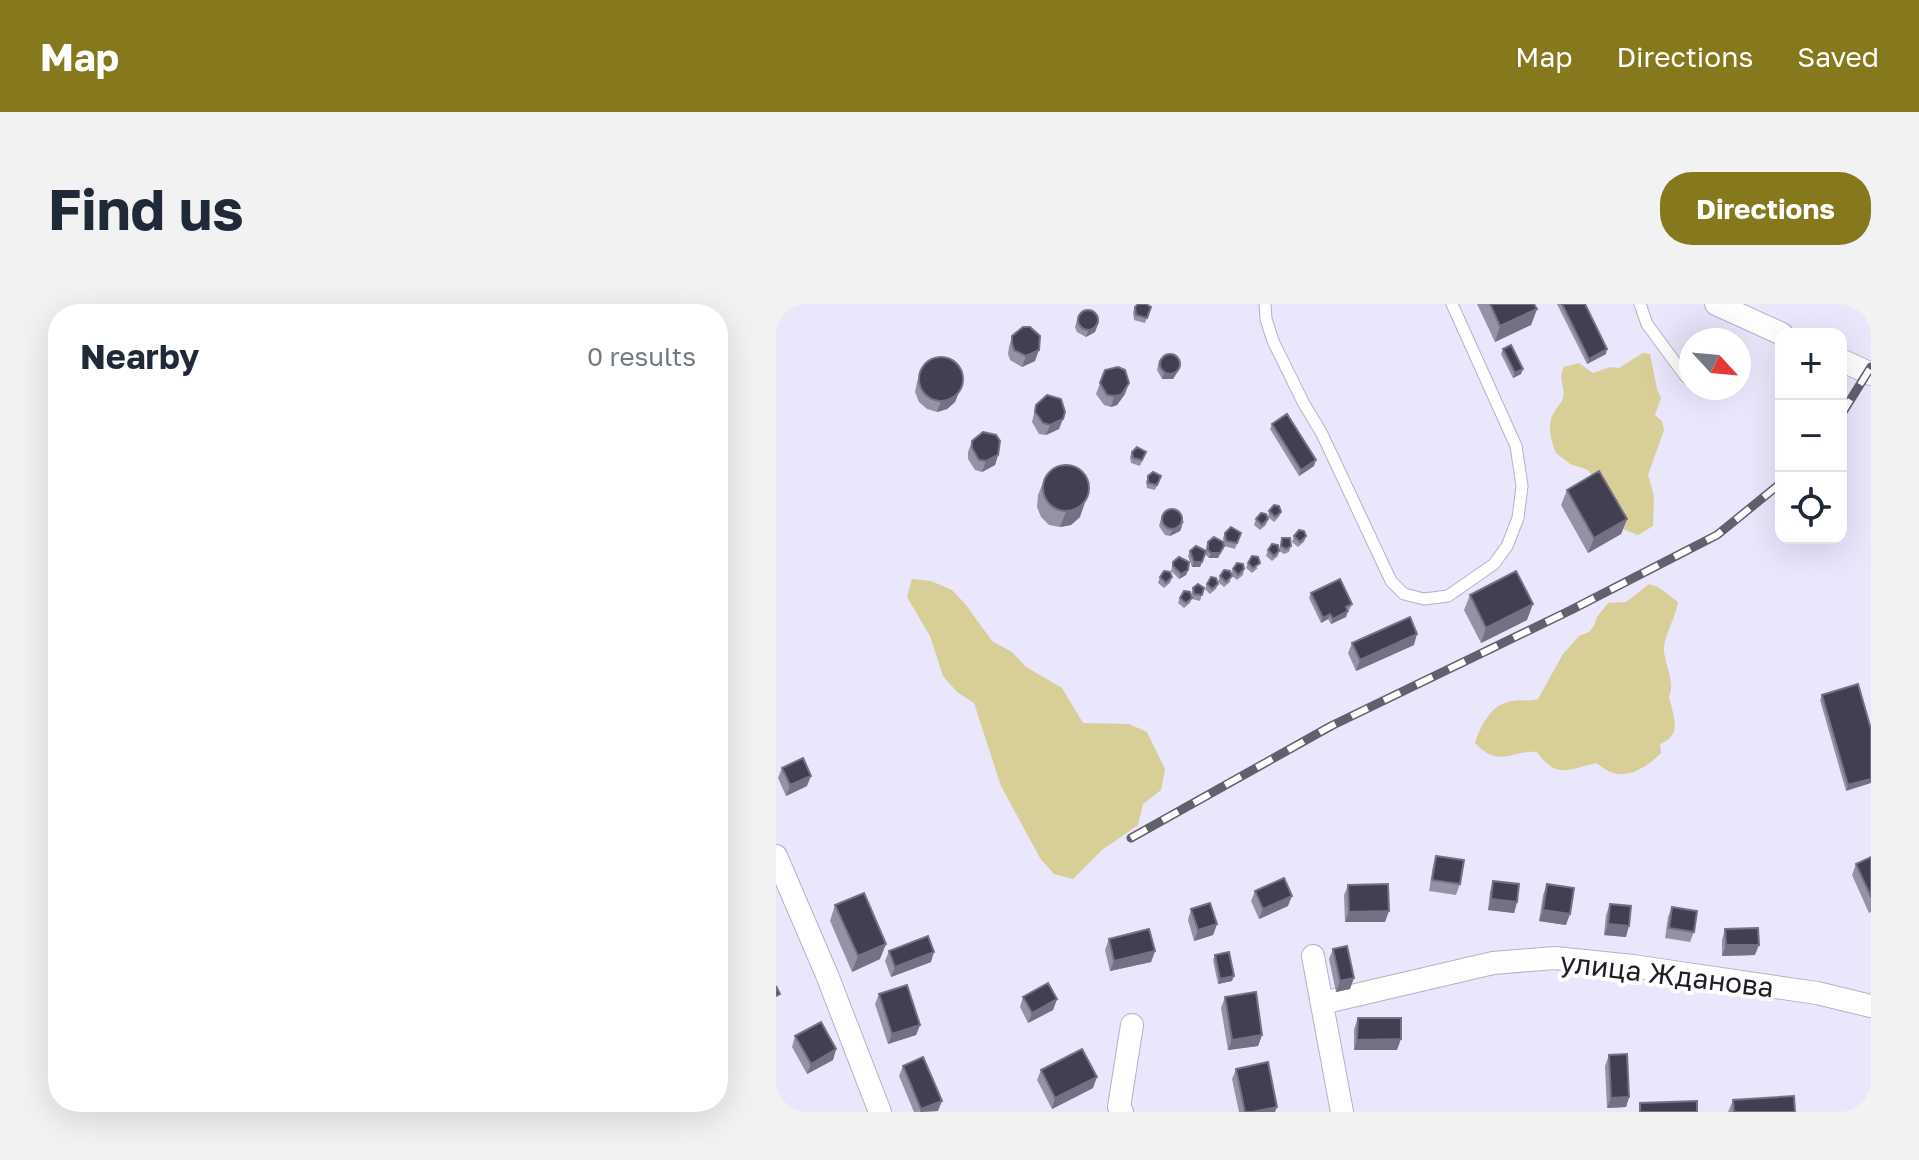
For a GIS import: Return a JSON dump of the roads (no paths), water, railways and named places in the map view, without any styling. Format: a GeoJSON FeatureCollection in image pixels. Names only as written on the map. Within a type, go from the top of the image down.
{"type":"FeatureCollection","features":[{"type":"Feature","properties":{"kind":"street"},"geometry":{"type":"LineString","coordinates":[[1716,304],[1775,331]]}},
{"type":"Feature","properties":{"kind":"street"},"geometry":{"type":"LineString","coordinates":[[1847,363],[1871,374]]}},
{"type":"Feature","properties":{"kind":"street"},"geometry":{"type":"LineString","coordinates":[[776,856],[827,975],[880,1112]]}},
{"type":"Feature","properties":{"kind":"street"},"geometry":{"type":"LineString","coordinates":[[1313,956],[1342,1112]]}},
{"type":"Feature","properties":{"kind":"street","name":"улица Жданова"},"geometry":{"type":"LineString","coordinates":[[1322,1003],[1493,963],[1555,958],[1817,993],[1871,1006]]}},
{"type":"Feature","properties":{"kind":"street"},"geometry":{"type":"LineString","coordinates":[[1118,1110],[1132,1025]]}},
{"type":"Feature","properties":{"kind":"lane"},"geometry":{"type":"LineString","coordinates":[[1265,304],[1273,341],[1322,434],[1391,581],[1404,594],[1424,599],[1448,596],[1494,564],[1507,546],[1518,518],[1522,486],[1516,446],[1452,304]]}},
{"type":"Feature","properties":{"kind":"lane"},"geometry":{"type":"LineString","coordinates":[[1640,304],[1647,324],[1679,367]]}},
{"type":"Feature","properties":{"kind":"railway"},"geometry":{"type":"LineString","coordinates":[[1847,405],[1871,367]]}},
{"type":"Feature","properties":{"kind":"railway"},"geometry":{"type":"LineString","coordinates":[[1131,838],[1331,726],[1571,610],[1717,535],[1775,488]]}}]}
